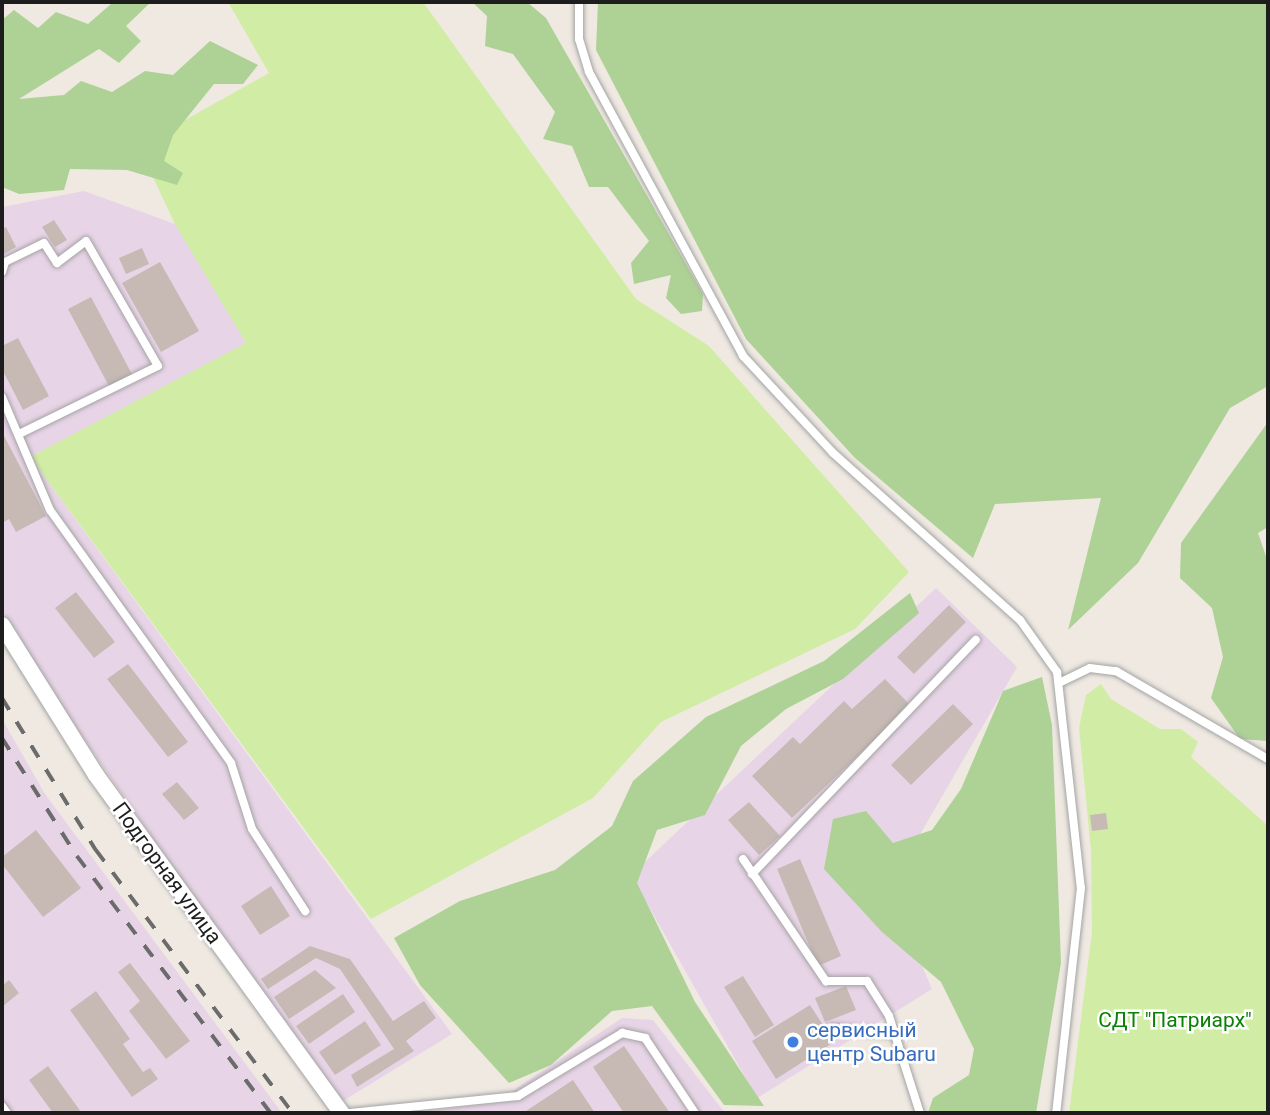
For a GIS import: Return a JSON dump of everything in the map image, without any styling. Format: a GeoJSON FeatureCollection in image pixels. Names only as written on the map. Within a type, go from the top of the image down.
{"type":"FeatureCollection","features":[{"type":"Feature","properties":{"kind":"street","name":"Подгорная улица"},"geometry":{"type":"LineString","coordinates":[[2,625],[96,775],[342,1113]]}},
{"type":"Feature","properties":{"kind":"lane"},"geometry":{"type":"LineString","coordinates":[[579,2],[579,39],[589,72],[743,356],[833,453],[1020,620],[1059,683],[1081,888],[1056,1113]]}},
{"type":"Feature","properties":{"kind":"lane"},"geometry":{"type":"LineString","coordinates":[[2,272],[5,262],[44,243],[57,263],[86,241],[159,366],[19,434]]}},
{"type":"Feature","properties":{"kind":"lane"},"geometry":{"type":"LineString","coordinates":[[2,397],[50,510],[231,762],[252,829],[305,911]]}},
{"type":"Feature","properties":{"kind":"lane"},"geometry":{"type":"LineString","coordinates":[[752,874],[976,640]]}},
{"type":"Feature","properties":{"kind":"lane"},"geometry":{"type":"LineString","coordinates":[[1059,683],[1090,668],[1116,671],[1268,759]]}},
{"type":"Feature","properties":{"kind":"lane"},"geometry":{"type":"LineString","coordinates":[[743,859],[826,981],[867,981],[896,1034],[920,1113]]}},
{"type":"Feature","properties":{"kind":"lane"},"geometry":{"type":"LineString","coordinates":[[831,1028],[896,1034]]}},
{"type":"Feature","properties":{"kind":"lane"},"geometry":{"type":"LineString","coordinates":[[349,1113],[518,1096],[622,1033],[645,1038],[695,1113]]}},
{"type":"Feature","properties":{"kind":"lane"},"geometry":{"type":"LineString","coordinates":[[2,1106],[7,1113]]}},
{"type":"Feature","properties":{"kind":"shaded area"},"geometry":{"type":"Polygon","coordinates":[[[84,191],[175,224],[246,343],[30,457],[452,1034],[338,1104],[36,670],[2,609],[2,207],[84,191]]]}},
{"type":"Feature","properties":{"kind":"shaded area"},"geometry":{"type":"Polygon","coordinates":[[[936,588],[1017,667],[889,888],[932,989],[757,1098],[631,875],[936,588]]]}},
{"type":"Feature","properties":{"kind":"shaded area"},"geometry":{"type":"Polygon","coordinates":[[[2,719],[45,794],[282,1113],[2,1113],[2,719]]]}},
{"type":"Feature","properties":{"kind":"shaded area"},"geometry":{"type":"Polygon","coordinates":[[[622,1018],[653,1020],[725,1113],[410,1113],[496,1102],[622,1018]]]}},
{"type":"Feature","properties":{"kind":"green space"},"geometry":{"type":"Polygon","coordinates":[[[93,2],[151,2],[126,26],[141,41],[119,63],[99,49],[19,99],[64,95],[81,81],[112,92],[145,71],[173,75],[210,41],[258,65],[243,84],[214,84],[173,135],[164,161],[183,173],[177,185],[127,170],[70,169],[64,190],[19,194],[2,187],[2,20],[14,10],[38,28],[56,12],[88,24],[111,4],[93,2]]]}},
{"type":"Feature","properties":{"kind":"green space"},"geometry":{"type":"Polygon","coordinates":[[[228,2],[423,2],[636,299],[709,346],[909,572],[855,629],[661,722],[593,798],[371,919],[30,457],[246,343],[175,224],[141,152],[169,129],[269,73],[228,2]]]}},
{"type":"Feature","properties":{"kind":"green space"},"geometry":{"type":"Polygon","coordinates":[[[472,2],[527,2],[546,18],[703,294],[702,311],[681,314],[666,298],[671,275],[634,284],[631,263],[649,241],[608,187],[589,187],[572,146],[543,139],[555,112],[513,54],[485,46],[487,16],[472,2]]]}},
{"type":"Feature","properties":{"kind":"green space"},"geometry":{"type":"Polygon","coordinates":[[[598,2],[1268,2],[1268,386],[1230,408],[1138,563],[1068,630],[1101,498],[995,504],[973,558],[855,458],[746,339],[596,50],[598,2]]]}},
{"type":"Feature","properties":{"kind":"green space"},"geometry":{"type":"Polygon","coordinates":[[[1268,422],[1268,527],[1258,533],[1268,562],[1268,741],[1240,739],[1211,698],[1223,657],[1212,608],[1180,578],[1181,543],[1268,422]]]}},
{"type":"Feature","properties":{"kind":"green space"},"geometry":{"type":"Polygon","coordinates":[[[910,593],[919,613],[843,679],[786,709],[741,746],[705,815],[657,830],[637,883],[695,1002],[764,1106],[724,1105],[652,1006],[612,1011],[551,1065],[509,1083],[420,985],[394,938],[460,901],[555,870],[612,826],[633,781],[706,717],[824,661],[910,593]]]}},
{"type":"Feature","properties":{"kind":"green space"},"geometry":{"type":"Polygon","coordinates":[[[1042,677],[1052,725],[1061,963],[1036,1113],[928,1113],[933,1098],[969,1075],[974,1049],[941,982],[882,932],[824,869],[833,819],[866,811],[893,843],[932,830],[961,789],[1003,691],[1042,677]]]}},
{"type":"Feature","properties":{"kind":"green space","name":"СДТ \"Патриарх\""},"geometry":{"type":"Polygon","coordinates":[[[1101,684],[1111,699],[1160,729],[1181,729],[1198,742],[1191,757],[1268,826],[1268,1113],[1069,1113],[1092,932],[1091,850],[1079,728],[1086,695],[1101,684]]]}},
{"type":"Feature","properties":{"kind":"building"},"geometry":{"type":"Polygon","coordinates":[[[54,220],[67,240],[55,247],[42,227],[54,220]]]}},
{"type":"Feature","properties":{"kind":"building"},"geometry":{"type":"Polygon","coordinates":[[[6,227],[16,247],[2,255],[2,229],[6,227]]]}},
{"type":"Feature","properties":{"kind":"building"},"geometry":{"type":"Polygon","coordinates":[[[142,248],[149,264],[126,274],[119,258],[142,248]]]}},
{"type":"Feature","properties":{"kind":"building"},"geometry":{"type":"Polygon","coordinates":[[[160,262],[199,331],[161,352],[122,283],[160,262]]]}},
{"type":"Feature","properties":{"kind":"building"},"geometry":{"type":"Polygon","coordinates":[[[91,297],[134,378],[111,390],[68,309],[91,297]]]}},
{"type":"Feature","properties":{"kind":"building"},"geometry":{"type":"Polygon","coordinates":[[[18,338],[49,396],[23,410],[2,369],[2,346],[18,338]]]}},
{"type":"Feature","properties":{"kind":"building"},"geometry":{"type":"Polygon","coordinates":[[[2,432],[46,516],[16,532],[9,519],[2,523],[2,432]]]}},
{"type":"Feature","properties":{"kind":"building"},"geometry":{"type":"Polygon","coordinates":[[[76,592],[115,642],[94,658],[55,608],[76,592]]]}},
{"type":"Feature","properties":{"kind":"building"},"geometry":{"type":"Polygon","coordinates":[[[949,605],[966,622],[914,674],[897,657],[949,605]]]}},
{"type":"Feature","properties":{"kind":"building"},"geometry":{"type":"Polygon","coordinates":[[[128,664],[188,742],[168,757],[107,679],[128,664]]]}},
{"type":"Feature","properties":{"kind":"building"},"geometry":{"type":"Polygon","coordinates":[[[885,679],[911,706],[792,818],[752,776],[793,737],[800,744],[844,701],[852,709],[885,679]]]}},
{"type":"Feature","properties":{"kind":"building"},"geometry":{"type":"Polygon","coordinates":[[[953,704],[973,724],[911,785],[891,765],[953,704]]]}},
{"type":"Feature","properties":{"kind":"building"},"geometry":{"type":"Polygon","coordinates":[[[177,782],[199,808],[184,820],[162,794],[177,782]]]}},
{"type":"Feature","properties":{"kind":"building"},"geometry":{"type":"Polygon","coordinates":[[[749,802],[780,836],[759,855],[728,820],[749,802]]]}},
{"type":"Feature","properties":{"kind":"building"},"geometry":{"type":"Polygon","coordinates":[[[1106,813],[1108,829],[1092,831],[1090,815],[1106,813]]]}},
{"type":"Feature","properties":{"kind":"building"},"geometry":{"type":"Polygon","coordinates":[[[36,830],[81,888],[43,917],[2,864],[2,857],[36,830]]]}},
{"type":"Feature","properties":{"kind":"building"},"geometry":{"type":"Polygon","coordinates":[[[800,859],[841,956],[818,966],[777,869],[800,859]]]}},
{"type":"Feature","properties":{"kind":"building"},"geometry":{"type":"Polygon","coordinates":[[[271,886],[290,916],[260,935],[241,906],[271,886]]]}},
{"type":"Feature","properties":{"kind":"building"},"geometry":{"type":"Polygon","coordinates":[[[310,946],[350,959],[393,1021],[424,1001],[436,1018],[406,1041],[414,1051],[357,1087],[351,1075],[394,1049],[340,969],[316,958],[268,989],[261,979],[310,946]]]}},
{"type":"Feature","properties":{"kind":"building"},"geometry":{"type":"Polygon","coordinates":[[[130,963],[190,1041],[166,1059],[129,1011],[140,1001],[118,972],[130,963]]]}},
{"type":"Feature","properties":{"kind":"building"},"geometry":{"type":"Polygon","coordinates":[[[315,970],[336,988],[289,1019],[274,997],[315,970]]]}},
{"type":"Feature","properties":{"kind":"building"},"geometry":{"type":"Polygon","coordinates":[[[743,976],[774,1025],[755,1037],[724,987],[743,976]]]}},
{"type":"Feature","properties":{"kind":"building"},"geometry":{"type":"Polygon","coordinates":[[[9,980],[19,993],[2,1007],[2,986],[9,980]]]}},
{"type":"Feature","properties":{"kind":"building"},"geometry":{"type":"Polygon","coordinates":[[[846,986],[856,1010],[825,1022],[815,998],[846,986]]]}},
{"type":"Feature","properties":{"kind":"building"},"geometry":{"type":"Polygon","coordinates":[[[96,991],[130,1039],[123,1044],[143,1072],[150,1068],[158,1079],[132,1097],[70,1010],[96,991]]]}},
{"type":"Feature","properties":{"kind":"building"},"geometry":{"type":"Polygon","coordinates":[[[343,994],[355,1012],[309,1044],[296,1026],[343,994]]]}},
{"type":"Feature","properties":{"kind":"building","name":"сервисный центр Subaru"},"geometry":{"type":"Polygon","coordinates":[[[810,1005],[834,1042],[776,1079],[752,1041],[810,1005]]]}},
{"type":"Feature","properties":{"kind":"building"},"geometry":{"type":"Polygon","coordinates":[[[365,1021],[381,1045],[335,1075],[319,1052],[365,1021]]]}},
{"type":"Feature","properties":{"kind":"building"},"geometry":{"type":"Polygon","coordinates":[[[624,1046],[670,1113],[624,1113],[593,1067],[624,1046]]]}},
{"type":"Feature","properties":{"kind":"building"},"geometry":{"type":"Polygon","coordinates":[[[48,1066],[81,1112],[53,1113],[29,1080],[48,1066]]]}},
{"type":"Feature","properties":{"kind":"building"},"geometry":{"type":"Polygon","coordinates":[[[573,1080],[595,1113],[523,1113],[573,1080]]]}},
{"type":"Feature","properties":{"kind":"railway"},"geometry":{"type":"LineString","coordinates":[[2,698],[96,850],[293,1113]]}},
{"type":"Feature","properties":{"kind":"railway"},"geometry":{"type":"LineString","coordinates":[[2,738],[77,856],[271,1113]]}},
{"type":"Feature","properties":{"kind":"place","name":"сервисный центр Subaru"},"geometry":{"type":"Point","coordinates":[793,1042]}}]}
